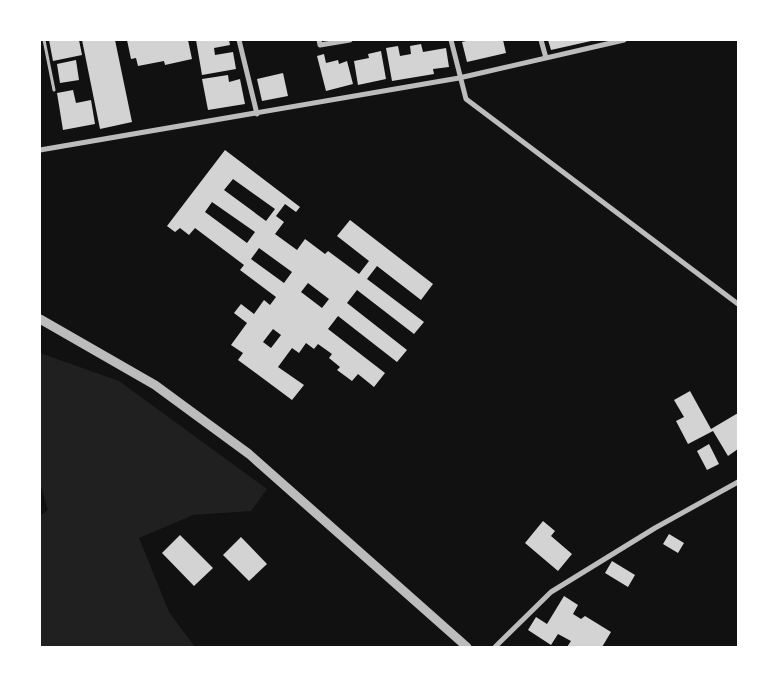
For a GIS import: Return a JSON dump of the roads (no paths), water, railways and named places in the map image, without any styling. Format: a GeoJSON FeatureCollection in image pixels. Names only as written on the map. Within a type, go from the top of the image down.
{"type":"FeatureCollection","features":[{"type":"Feature","properties":{"kind":"street"},"geometry":{"type":"LineString","coordinates":[[239,40],[257,114]]}},
{"type":"Feature","properties":{"kind":"street"},"geometry":{"type":"LineString","coordinates":[[319,40],[320,45],[350,40]]}},
{"type":"Feature","properties":{"kind":"street"},"geometry":{"type":"LineString","coordinates":[[451,40],[459,78],[466,99],[738,304]]}},
{"type":"Feature","properties":{"kind":"street"},"geometry":{"type":"LineString","coordinates":[[542,40],[546,58]]}},
{"type":"Feature","properties":{"kind":"street"},"geometry":{"type":"LineString","coordinates":[[40,150],[459,78],[624,40]]}},
{"type":"Feature","properties":{"kind":"street"},"geometry":{"type":"LineString","coordinates":[[40,319],[155,385],[249,454],[467,647]]}},
{"type":"Feature","properties":{"kind":"street"},"geometry":{"type":"LineString","coordinates":[[495,647],[550,592],[655,528],[738,482]]}},
{"type":"Feature","properties":{"kind":"lane"},"geometry":{"type":"LineString","coordinates":[[44,40],[54,90]]}}]}
